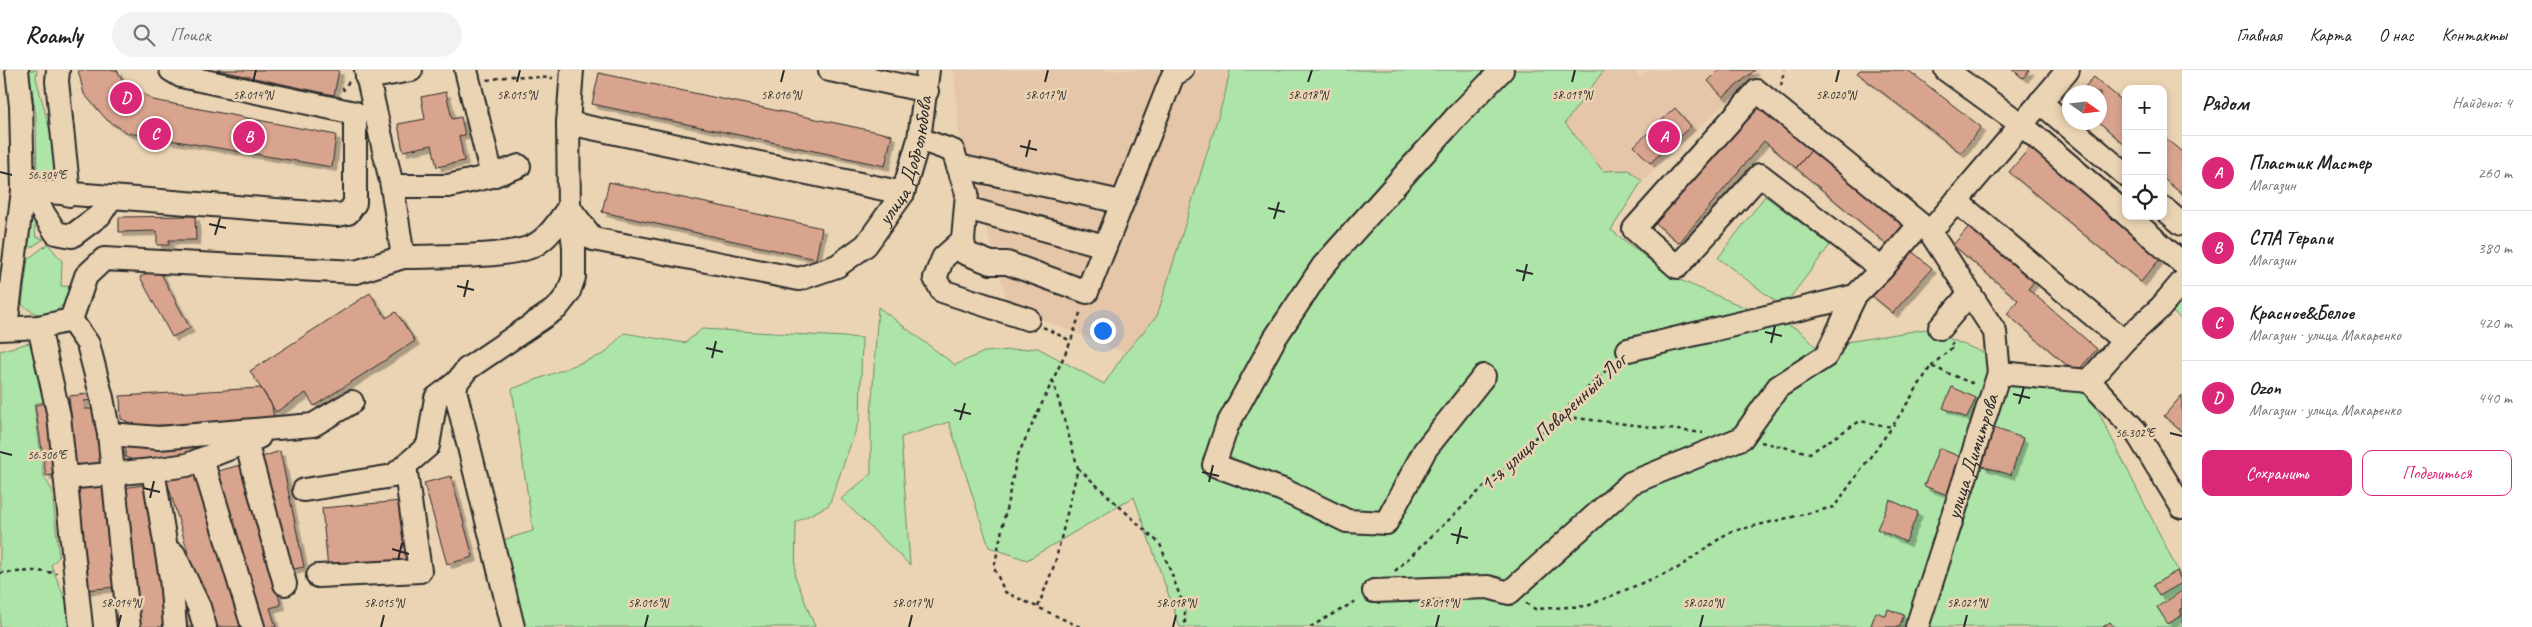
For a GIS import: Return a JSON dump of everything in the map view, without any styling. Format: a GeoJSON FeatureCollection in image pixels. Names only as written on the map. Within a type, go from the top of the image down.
{"type":"FeatureCollection","features":[{"type":"Feature","properties":{"kind":"street"},"geometry":{"type":"LineString","coordinates":[[17,70],[31,190],[3,328],[39,327],[71,320]]}},
{"type":"Feature","properties":{"kind":"street"},"geometry":{"type":"LineString","coordinates":[[58,70],[57,82],[70,194]]}},
{"type":"Feature","properties":{"kind":"street"},"geometry":{"type":"LineString","coordinates":[[31,190],[338,215],[348,213],[355,203],[355,113],[181,76],[171,70]]}},
{"type":"Feature","properties":{"kind":"street"},"geometry":{"type":"LineString","coordinates":[[403,257],[392,186],[362,75],[411,70]]}},
{"type":"Feature","properties":{"kind":"street"},"geometry":{"type":"LineString","coordinates":[[830,70],[928,80]]}},
{"type":"Feature","properties":{"kind":"street"},"geometry":{"type":"LineString","coordinates":[[919,139],[953,151],[967,193],[963,240],[965,253],[991,263],[1007,263],[1087,292],[1121,202],[1173,75],[1182,70]]}},
{"type":"Feature","properties":{"kind":"street"},"geometry":{"type":"LineString","coordinates":[[1484,376],[1425,450],[1386,523],[1347,521],[1283,490],[1214,465],[1227,426],[1275,338],[1323,266],[1458,115],[1502,70]]}},
{"type":"Feature","properties":{"kind":"street"},"geometry":{"type":"LineString","coordinates":[[1946,70],[2022,125],[2122,211]]}},
{"type":"Feature","properties":{"kind":"street"},"geometry":{"type":"LineString","coordinates":[[1374,591],[1488,587],[1509,593],[1631,484],[1742,438],[1778,387],[1826,356],[1855,296],[1925,228],[1956,201],[2068,70]]}},
{"type":"Feature","properties":{"kind":"street"},"geometry":{"type":"LineString","coordinates":[[304,490],[393,476],[428,446],[436,398],[457,382],[467,369],[557,308],[568,294],[574,277],[574,248],[569,207],[568,123],[572,73]]}},
{"type":"Feature","properties":{"kind":"street"},"geometry":{"type":"LineString","coordinates":[[467,76],[492,176]]}},
{"type":"Feature","properties":{"kind":"street","name":"улица Добролюбова"},"geometry":{"type":"LineString","coordinates":[[569,207],[594,239],[799,279],[837,266],[866,245],[904,193],[919,139],[928,80]]}},
{"type":"Feature","properties":{"kind":"street"},"geometry":{"type":"LineString","coordinates":[[1882,269],[1760,174],[1677,266],[1634,229],[1757,91],[1925,228],[1995,332],[1999,373]]}},
{"type":"Feature","properties":{"kind":"street"},"geometry":{"type":"LineString","coordinates":[[2040,102],[2125,175]]}},
{"type":"Feature","properties":{"kind":"street"},"geometry":{"type":"LineString","coordinates":[[568,123],[904,193]]}},
{"type":"Feature","properties":{"kind":"street"},"geometry":{"type":"LineString","coordinates":[[392,186],[448,186],[492,176],[518,166]]}},
{"type":"Feature","properties":{"kind":"street"},"geometry":{"type":"LineString","coordinates":[[958,166],[1121,202]]}},
{"type":"Feature","properties":{"kind":"street"},"geometry":{"type":"LineString","coordinates":[[31,190],[56,233],[72,236],[100,215],[111,198]]}},
{"type":"Feature","properties":{"kind":"street"},"geometry":{"type":"LineString","coordinates":[[1956,201],[2124,341]]}},
{"type":"Feature","properties":{"kind":"street"},"geometry":{"type":"LineString","coordinates":[[71,320],[86,276],[104,259],[356,272],[403,257],[502,253],[533,246],[555,228],[569,207]]}},
{"type":"Feature","properties":{"kind":"street"},"geometry":{"type":"LineString","coordinates":[[966,208],[1105,246]]}},
{"type":"Feature","properties":{"kind":"street"},"geometry":{"type":"LineString","coordinates":[[2167,211],[2182,224]]}},
{"type":"Feature","properties":{"kind":"street"},"geometry":{"type":"LineString","coordinates":[[2133,220],[2182,263]]}},
{"type":"Feature","properties":{"kind":"street"},"geometry":{"type":"LineString","coordinates":[[963,240],[943,258],[935,278],[942,291],[1028,319]]}},
{"type":"Feature","properties":{"kind":"street"},"geometry":{"type":"LineString","coordinates":[[2182,282],[2161,307],[2124,341],[2089,381],[2136,430],[2176,480],[2182,507]]}},
{"type":"Feature","properties":{"kind":"street"},"geometry":{"type":"LineString","coordinates":[[1940,328],[1970,293]]}},
{"type":"Feature","properties":{"kind":"street","name":"1-я улица Поваренный Лог"},"geometry":{"type":"LineString","coordinates":[[1628,350],[1855,296]]}},
{"type":"Feature","properties":{"kind":"street"},"geometry":{"type":"LineString","coordinates":[[71,320],[88,344],[109,434],[129,627]]}},
{"type":"Feature","properties":{"kind":"street"},"geometry":{"type":"LineString","coordinates":[[39,327],[60,416],[81,627]]}},
{"type":"Feature","properties":{"kind":"street","name":"улица Димитрова"},"geometry":{"type":"LineString","coordinates":[[1917,627],[1999,373],[2089,381]]}},
{"type":"Feature","properties":{"kind":"street"},"geometry":{"type":"LineString","coordinates":[[457,382],[455,397],[513,627]]}},
{"type":"Feature","properties":{"kind":"street"},"geometry":{"type":"LineString","coordinates":[[109,434],[159,438],[313,425],[352,402]]}},
{"type":"Feature","properties":{"kind":"street"},"geometry":{"type":"LineString","coordinates":[[66,478],[187,465],[284,428]]}},
{"type":"Feature","properties":{"kind":"street"},"geometry":{"type":"LineString","coordinates":[[246,442],[284,584]]}},
{"type":"Feature","properties":{"kind":"street"},"geometry":{"type":"LineString","coordinates":[[202,459],[253,627]]}},
{"type":"Feature","properties":{"kind":"street"},"geometry":{"type":"LineString","coordinates":[[318,576],[420,571],[405,466]]}},
{"type":"Feature","properties":{"kind":"street"},"geometry":{"type":"LineString","coordinates":[[153,470],[163,530],[175,627]]}},
{"type":"Feature","properties":{"kind":"street"},"geometry":{"type":"LineString","coordinates":[[163,530],[200,607],[204,627]]}},
{"type":"Feature","properties":{"kind":"path"},"geometry":{"type":"LineString","coordinates":[[467,76],[551,78],[572,73]]}},
{"type":"Feature","properties":{"kind":"path"},"geometry":{"type":"LineString","coordinates":[[355,113],[343,88],[362,75]]}},
{"type":"Feature","properties":{"kind":"path"},"geometry":{"type":"LineString","coordinates":[[1080,627],[1005,592],[994,568],[1018,457],[1071,341],[1087,292]]}},
{"type":"Feature","properties":{"kind":"path"},"geometry":{"type":"LineString","coordinates":[[1028,319],[1071,341]]}},
{"type":"Feature","properties":{"kind":"path"},"geometry":{"type":"LineString","coordinates":[[1509,593],[1535,609],[1587,606],[1678,568],[1729,532],[1834,507],[1892,427],[1931,366],[1954,346],[1940,328]]}},
{"type":"Feature","properties":{"kind":"path","name":"1-я улица Поваренный Лог"},"geometry":{"type":"LineString","coordinates":[[1310,627],[1374,591],[1628,350]]}},
{"type":"Feature","properties":{"kind":"path"},"geometry":{"type":"LineString","coordinates":[[1931,366],[1971,383],[1999,373]]}},
{"type":"Feature","properties":{"kind":"path"},"geometry":{"type":"LineString","coordinates":[[1038,607],[1055,563],[1078,468],[1053,380]]}},
{"type":"Feature","properties":{"kind":"path"},"geometry":{"type":"LineString","coordinates":[[1558,416],[1704,433]]}},
{"type":"Feature","properties":{"kind":"path"},"geometry":{"type":"LineString","coordinates":[[1742,438],[1810,454],[1860,421],[1892,427]]}},
{"type":"Feature","properties":{"kind":"path"},"geometry":{"type":"LineString","coordinates":[[1078,468],[1160,544],[1185,609],[1185,627]]}},
{"type":"Feature","properties":{"kind":"path"},"geometry":{"type":"LineString","coordinates":[[0,573],[34,571],[76,574]]}},
{"type":"Feature","properties":{"kind":"shaded area"},"geometry":{"type":"Polygon","coordinates":[[[954,70],[1230,70],[1225,94],[1157,316],[1125,353],[1009,306],[959,133],[954,70]]]}},
{"type":"Feature","properties":{"kind":"shaded area"},"geometry":{"type":"Polygon","coordinates":[[[1604,70],[1636,70],[1639,78],[1648,70],[1761,70],[1642,181],[1629,170],[1603,171],[1565,123],[1604,70]]]}},
{"type":"Feature","properties":{"kind":"green space"},"geometry":{"type":"Polygon","coordinates":[[[29,70],[37,70],[36,78],[62,176],[57,184],[37,182],[36,116],[29,70]]]}},
{"type":"Feature","properties":{"kind":"green space"},"geometry":{"type":"Polygon","coordinates":[[[1230,70],[1604,70],[1565,123],[1603,171],[1629,170],[1642,181],[1611,230],[1670,276],[1799,330],[1816,347],[1926,329],[2091,397],[2182,579],[2182,627],[1180,627],[1134,497],[1027,560],[989,547],[949,422],[901,437],[910,565],[841,499],[871,474],[871,416],[878,307],[955,365],[984,352],[1038,348],[1104,384],[1125,353],[1157,316],[1225,94],[1230,70]]]}},
{"type":"Feature","properties":{"kind":"green space"},"geometry":{"type":"Polygon","coordinates":[[[1765,196],[1830,245],[1783,307],[1718,258],[1765,196]]]}},
{"type":"Feature","properties":{"kind":"green space"},"geometry":{"type":"Polygon","coordinates":[[[31,206],[36,237],[44,239],[27,250],[31,206]]]}},
{"type":"Feature","properties":{"kind":"green space"},"geometry":{"type":"Polygon","coordinates":[[[48,244],[62,261],[61,286],[74,287],[59,308],[53,312],[38,314],[30,311],[22,304],[28,259],[48,244]]]}},
{"type":"Feature","properties":{"kind":"green space"},"geometry":{"type":"Polygon","coordinates":[[[2182,293],[2182,318],[2181,319],[2168,308],[2182,293]]]}},
{"type":"Feature","properties":{"kind":"green space"},"geometry":{"type":"Polygon","coordinates":[[[702,329],[862,338],[860,418],[829,505],[796,522],[795,576],[815,627],[516,627],[496,542],[533,531],[512,389],[604,354],[624,333],[685,343],[702,329]]]}},
{"type":"Feature","properties":{"kind":"green space"},"geometry":{"type":"Polygon","coordinates":[[[29,343],[37,351],[46,401],[34,404],[44,477],[52,490],[59,557],[51,565],[71,613],[72,627],[0,627],[0,351],[29,343]]]}},
{"type":"Feature","properties":{"kind":"building"},"geometry":{"type":"Polygon","coordinates":[[[78,70],[117,70],[122,79],[153,100],[336,135],[332,167],[128,133],[107,120],[84,94],[78,70]]]}},
{"type":"Feature","properties":{"kind":"building"},"geometry":{"type":"Polygon","coordinates":[[[217,70],[339,70],[334,95],[217,70]]]}},
{"type":"Feature","properties":{"kind":"building"},"geometry":{"type":"Polygon","coordinates":[[[1719,70],[1755,70],[1723,97],[1708,81],[1719,70]]]}},
{"type":"Feature","properties":{"kind":"building"},"geometry":{"type":"Polygon","coordinates":[[[1860,70],[1908,70],[1981,127],[1961,153],[1857,73],[1860,70]]]}},
{"type":"Feature","properties":{"kind":"building"},"geometry":{"type":"Polygon","coordinates":[[[2013,70],[2030,70],[2023,78],[2013,70]]]}},
{"type":"Feature","properties":{"kind":"building"},"geometry":{"type":"Polygon","coordinates":[[[599,73],[892,135],[885,166],[592,104],[599,73]]]}},
{"type":"Feature","properties":{"kind":"building"},"geometry":{"type":"Polygon","coordinates":[[[2094,77],[2103,85],[2087,85],[2094,77]]]}},
{"type":"Feature","properties":{"kind":"building"},"geometry":{"type":"Polygon","coordinates":[[[2107,88],[2122,101],[2122,142],[2107,129],[2107,88]]]}},
{"type":"Feature","properties":{"kind":"building"},"geometry":{"type":"Polygon","coordinates":[[[446,92],[452,119],[461,117],[465,135],[459,136],[464,161],[437,167],[432,145],[403,151],[398,124],[425,119],[421,97],[446,92]]]}},
{"type":"Feature","properties":{"kind":"building"},"geometry":{"type":"Polygon","coordinates":[[[1758,99],[1814,147],[1796,168],[1764,141],[1679,243],[1655,223],[1758,99]]]}},
{"type":"Feature","properties":{"kind":"building"},"geometry":{"type":"Polygon","coordinates":[[[1675,108],[1691,126],[1650,163],[1634,146],[1675,108]]]}},
{"type":"Feature","properties":{"kind":"building"},"geometry":{"type":"Polygon","coordinates":[[[2167,139],[2182,152],[2182,194],[2167,181],[2167,139]]]}},
{"type":"Feature","properties":{"kind":"building"},"geometry":{"type":"Polygon","coordinates":[[[2032,145],[2163,255],[2141,282],[2009,172],[2032,145]]]}},
{"type":"Feature","properties":{"kind":"building"},"geometry":{"type":"Polygon","coordinates":[[[1814,147],[1908,225],[1890,247],[1796,168],[1814,147]]]}},
{"type":"Feature","properties":{"kind":"building"},"geometry":{"type":"Polygon","coordinates":[[[609,182],[822,228],[816,259],[602,212],[609,182]]]}},
{"type":"Feature","properties":{"kind":"building"},"geometry":{"type":"Polygon","coordinates":[[[195,216],[196,240],[169,240],[169,245],[157,245],[157,231],[119,232],[119,217],[195,216]]]}},
{"type":"Feature","properties":{"kind":"building"},"geometry":{"type":"Polygon","coordinates":[[[1973,222],[2038,277],[2028,289],[2097,349],[2076,373],[2007,314],[2018,300],[1953,245],[1973,222]]]}},
{"type":"Feature","properties":{"kind":"building"},"geometry":{"type":"Polygon","coordinates":[[[1909,249],[1932,268],[1893,313],[1871,295],[1909,249]]]}},
{"type":"Feature","properties":{"kind":"building"},"geometry":{"type":"Polygon","coordinates":[[[158,268],[190,328],[172,337],[140,277],[158,268]]]}},
{"type":"Feature","properties":{"kind":"building"},"geometry":{"type":"Polygon","coordinates":[[[370,293],[386,318],[396,312],[415,341],[314,406],[306,393],[276,412],[250,371],[370,293]]]}},
{"type":"Feature","properties":{"kind":"building"},"geometry":{"type":"Polygon","coordinates":[[[1952,387],[1976,398],[1967,418],[1943,408],[1952,387]]]}},
{"type":"Feature","properties":{"kind":"building"},"geometry":{"type":"Polygon","coordinates":[[[261,388],[272,405],[274,421],[138,426],[121,419],[120,396],[261,388]]]}},
{"type":"Feature","properties":{"kind":"building"},"geometry":{"type":"Polygon","coordinates":[[[99,393],[100,399],[84,401],[85,409],[102,409],[107,467],[75,467],[69,396],[99,393]]]}},
{"type":"Feature","properties":{"kind":"building"},"geometry":{"type":"Polygon","coordinates":[[[2182,395],[2182,432],[2164,416],[2182,395]]]}},
{"type":"Feature","properties":{"kind":"building"},"geometry":{"type":"Polygon","coordinates":[[[53,402],[61,474],[46,476],[35,405],[53,402]]]}},
{"type":"Feature","properties":{"kind":"building"},"geometry":{"type":"Polygon","coordinates":[[[1994,428],[2023,438],[2011,475],[1982,466],[1994,428]]]}},
{"type":"Feature","properties":{"kind":"building"},"geometry":{"type":"Polygon","coordinates":[[[212,439],[214,446],[160,463],[136,461],[125,457],[125,447],[212,439]]]}},
{"type":"Feature","properties":{"kind":"building"},"geometry":{"type":"Polygon","coordinates":[[[1939,448],[1965,459],[1950,496],[1924,486],[1939,448]]]}},
{"type":"Feature","properties":{"kind":"building"},"geometry":{"type":"Polygon","coordinates":[[[280,451],[304,567],[289,570],[262,457],[280,451]]]}},
{"type":"Feature","properties":{"kind":"building"},"geometry":{"type":"Polygon","coordinates":[[[240,465],[281,605],[270,608],[276,627],[259,627],[215,472],[240,465]]]}},
{"type":"Feature","properties":{"kind":"building"},"geometry":{"type":"Polygon","coordinates":[[[198,471],[244,627],[210,627],[167,481],[198,471]]]}},
{"type":"Feature","properties":{"kind":"building"},"geometry":{"type":"Polygon","coordinates":[[[451,476],[473,557],[447,564],[424,483],[451,476]]]}},
{"type":"Feature","properties":{"kind":"building"},"geometry":{"type":"Polygon","coordinates":[[[150,484],[170,627],[137,627],[123,488],[150,484]]]}},
{"type":"Feature","properties":{"kind":"building"},"geometry":{"type":"Polygon","coordinates":[[[106,486],[116,587],[85,590],[75,489],[106,486]]]}},
{"type":"Feature","properties":{"kind":"building"},"geometry":{"type":"Polygon","coordinates":[[[1890,500],[1918,512],[1906,542],[1877,529],[1890,500]]]}},
{"type":"Feature","properties":{"kind":"building"},"geometry":{"type":"Polygon","coordinates":[[[402,501],[407,562],[328,569],[322,508],[402,501]]]}},
{"type":"Feature","properties":{"kind":"building"},"geometry":{"type":"Polygon","coordinates":[[[2177,571],[2182,583],[2159,596],[2153,585],[2177,571]]]}},
{"type":"Feature","properties":{"kind":"building"},"geometry":{"type":"Polygon","coordinates":[[[2182,591],[2182,608],[2180,609],[2182,615],[2168,624],[2157,607],[2182,591]]]}},
{"type":"Feature","properties":{"kind":"building"},"geometry":{"type":"Polygon","coordinates":[[[1888,609],[1904,615],[1899,627],[1877,627],[1871,625],[1876,612],[1886,616],[1888,609]]]}},
{"type":"Feature","properties":{"kind":"building"},"geometry":{"type":"Polygon","coordinates":[[[197,610],[201,627],[184,627],[181,611],[197,610]]]}},
{"type":"Feature","properties":{"kind":"building"},"geometry":{"type":"Polygon","coordinates":[[[2110,622],[2114,627],[2103,627],[2110,622]]]}},
{"type":"Feature","properties":{"kind":"place","name":"Ozon"},"geometry":{"type":"Point","coordinates":[126,98]}},
{"type":"Feature","properties":{"kind":"place","name":"Красное&Белое"},"geometry":{"type":"Point","coordinates":[155,134]}},
{"type":"Feature","properties":{"kind":"place","name":"СПА Терапи"},"geometry":{"type":"Point","coordinates":[249,137]}},
{"type":"Feature","properties":{"kind":"place","name":"Пластик Мастер"},"geometry":{"type":"Point","coordinates":[1664,137]}}]}
